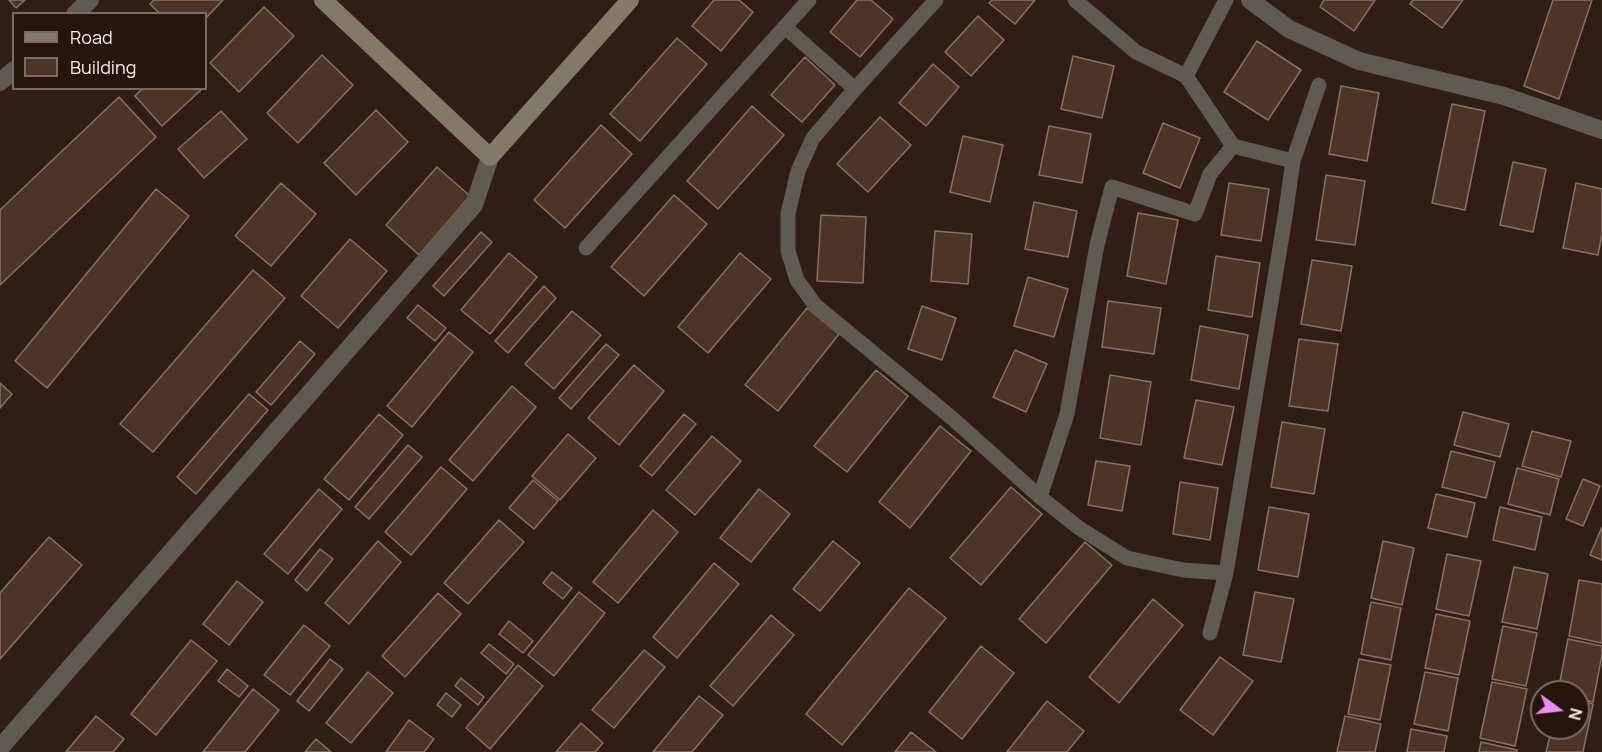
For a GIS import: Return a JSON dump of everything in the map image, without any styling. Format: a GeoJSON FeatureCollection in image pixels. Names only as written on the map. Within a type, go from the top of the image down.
{"type":"FeatureCollection","features":[{"type":"Feature","properties":{"kind":"street"},"geometry":{"type":"LineString","coordinates":[[77,12],[90,0]]}},
{"type":"Feature","properties":{"kind":"street"},"geometry":{"type":"LineString","coordinates":[[323,0],[490,157]]}},
{"type":"Feature","properties":{"kind":"street"},"geometry":{"type":"LineString","coordinates":[[0,748],[474,205],[490,157],[630,0]]}},
{"type":"Feature","properties":{"kind":"street"},"geometry":{"type":"LineString","coordinates":[[1250,0],[1289,29],[1359,61],[1504,96],[1602,130]]}},
{"type":"Feature","properties":{"kind":"street"},"geometry":{"type":"LineString","coordinates":[[0,82],[12,72]]}},
{"type":"Feature","properties":{"kind":"lane"},"geometry":{"type":"LineString","coordinates":[[586,248],[809,0]]}},
{"type":"Feature","properties":{"kind":"lane"},"geometry":{"type":"LineString","coordinates":[[936,0],[813,138],[798,171],[788,214],[788,251],[796,280],[815,305],[952,418],[1040,497],[1079,528],[1127,558],[1183,570],[1226,573]]}},
{"type":"Feature","properties":{"kind":"lane"},"geometry":{"type":"LineString","coordinates":[[1075,0],[1136,52],[1186,76],[1233,146],[1293,161]]}},
{"type":"Feature","properties":{"kind":"lane"},"geometry":{"type":"LineString","coordinates":[[1186,76],[1226,0]]}},
{"type":"Feature","properties":{"kind":"lane"},"geometry":{"type":"LineString","coordinates":[[785,27],[855,89]]}},
{"type":"Feature","properties":{"kind":"lane"},"geometry":{"type":"LineString","coordinates":[[1210,633],[1226,573],[1286,217],[1293,161],[1319,85]]}},
{"type":"Feature","properties":{"kind":"lane"},"geometry":{"type":"LineString","coordinates":[[1040,497],[1066,414],[1096,245],[1112,188],[1195,214],[1210,174],[1233,146]]}},
{"type":"Feature","properties":{"kind":"building"},"geometry":{"type":"Polygon","coordinates":[[[9,0],[25,0],[16,8],[9,0]]]}},
{"type":"Feature","properties":{"kind":"building"},"geometry":{"type":"Polygon","coordinates":[[[154,0],[223,0],[207,17],[207,12],[158,12],[150,4],[154,0]]]}},
{"type":"Feature","properties":{"kind":"building"},"geometry":{"type":"Polygon","coordinates":[[[714,0],[739,0],[753,12],[721,51],[692,26],[714,0]]]}},
{"type":"Feature","properties":{"kind":"building"},"geometry":{"type":"Polygon","coordinates":[[[857,0],[871,0],[893,19],[860,57],[830,32],[857,0]]]}},
{"type":"Feature","properties":{"kind":"building"},"geometry":{"type":"Polygon","coordinates":[[[992,0],[1035,0],[1015,24],[989,3],[992,0]]]}},
{"type":"Feature","properties":{"kind":"building"},"geometry":{"type":"Polygon","coordinates":[[[1324,0],[1375,0],[1354,31],[1320,7],[1324,0]]]}},
{"type":"Feature","properties":{"kind":"building"},"geometry":{"type":"Polygon","coordinates":[[[1413,0],[1463,0],[1442,28],[1410,4],[1413,0]]]}},
{"type":"Feature","properties":{"kind":"building"},"geometry":{"type":"Polygon","coordinates":[[[1553,0],[1592,0],[1559,99],[1524,86],[1553,0]]]}},
{"type":"Feature","properties":{"kind":"building"},"geometry":{"type":"Polygon","coordinates":[[[264,7],[294,36],[239,92],[210,63],[264,7]]]}},
{"type":"Feature","properties":{"kind":"building"},"geometry":{"type":"Polygon","coordinates":[[[978,16],[1004,40],[971,76],[945,52],[978,16]]]}},
{"type":"Feature","properties":{"kind":"building"},"geometry":{"type":"Polygon","coordinates":[[[677,38],[707,64],[640,141],[610,114],[677,38]]]}},
{"type":"Feature","properties":{"kind":"building"},"geometry":{"type":"Polygon","coordinates":[[[1257,41],[1301,70],[1268,120],[1224,92],[1257,41]]]}},
{"type":"Feature","properties":{"kind":"building"},"geometry":{"type":"Polygon","coordinates":[[[322,55],[353,85],[298,143],[267,113],[322,55]]]}},
{"type":"Feature","properties":{"kind":"building"},"geometry":{"type":"Polygon","coordinates":[[[1073,56],[1114,66],[1102,118],[1061,109],[1073,56]]]}},
{"type":"Feature","properties":{"kind":"building"},"geometry":{"type":"Polygon","coordinates":[[[805,57],[835,85],[802,122],[771,95],[805,57]]]}},
{"type":"Feature","properties":{"kind":"building"},"geometry":{"type":"Polygon","coordinates":[[[933,64],[959,87],[926,126],[899,103],[933,64]]]}},
{"type":"Feature","properties":{"kind":"building"},"geometry":{"type":"Polygon","coordinates":[[[1341,86],[1379,93],[1367,161],[1329,154],[1341,86]]]}},
{"type":"Feature","properties":{"kind":"building"},"geometry":{"type":"Polygon","coordinates":[[[141,90],[201,90],[162,126],[135,96],[141,90]]]}},
{"type":"Feature","properties":{"kind":"building"},"geometry":{"type":"Polygon","coordinates":[[[119,97],[156,137],[0,285],[0,210],[119,97]]]}},
{"type":"Feature","properties":{"kind":"building"},"geometry":{"type":"Polygon","coordinates":[[[1452,104],[1485,111],[1465,210],[1432,203],[1452,104]]]}},
{"type":"Feature","properties":{"kind":"building"},"geometry":{"type":"Polygon","coordinates":[[[752,106],[784,135],[718,209],[687,181],[752,106]]]}},
{"type":"Feature","properties":{"kind":"building"},"geometry":{"type":"Polygon","coordinates":[[[376,110],[408,142],[356,195],[324,163],[376,110]]]}},
{"type":"Feature","properties":{"kind":"building"},"geometry":{"type":"Polygon","coordinates":[[[221,111],[247,139],[204,178],[178,149],[221,111]]]}},
{"type":"Feature","properties":{"kind":"building"},"geometry":{"type":"Polygon","coordinates":[[[880,117],[911,145],[868,192],[837,164],[880,117]]]}},
{"type":"Feature","properties":{"kind":"building"},"geometry":{"type":"Polygon","coordinates":[[[1163,123],[1200,138],[1180,188],[1143,173],[1163,123]]]}},
{"type":"Feature","properties":{"kind":"building"},"geometry":{"type":"Polygon","coordinates":[[[601,125],[632,154],[565,228],[534,200],[601,125]]]}},
{"type":"Feature","properties":{"kind":"building"},"geometry":{"type":"Polygon","coordinates":[[[1049,126],[1091,134],[1082,183],[1039,175],[1049,126]]]}},
{"type":"Feature","properties":{"kind":"building"},"geometry":{"type":"Polygon","coordinates":[[[963,136],[1003,145],[990,202],[950,192],[963,136]]]}},
{"type":"Feature","properties":{"kind":"building"},"geometry":{"type":"Polygon","coordinates":[[[1513,162],[1546,169],[1533,232],[1500,225],[1513,162]]]}},
{"type":"Feature","properties":{"kind":"building"},"geometry":{"type":"Polygon","coordinates":[[[437,167],[470,196],[419,255],[386,225],[437,167]]]}},
{"type":"Feature","properties":{"kind":"building"},"geometry":{"type":"Polygon","coordinates":[[[1326,175],[1365,181],[1355,245],[1316,240],[1326,175]]]}},
{"type":"Feature","properties":{"kind":"building"},"geometry":{"type":"Polygon","coordinates":[[[281,183],[316,214],[271,266],[235,236],[281,183]]]}},
{"type":"Feature","properties":{"kind":"building"},"geometry":{"type":"Polygon","coordinates":[[[1229,183],[1269,189],[1261,241],[1221,235],[1229,183]]]}},
{"type":"Feature","properties":{"kind":"building"},"geometry":{"type":"Polygon","coordinates":[[[1576,183],[1602,189],[1602,234],[1598,255],[1563,248],[1576,183]]]}},
{"type":"Feature","properties":{"kind":"building"},"geometry":{"type":"Polygon","coordinates":[[[156,189],[189,216],[47,388],[15,361],[156,189]]]}},
{"type":"Feature","properties":{"kind":"building"},"geometry":{"type":"Polygon","coordinates":[[[674,195],[707,224],[644,296],[611,267],[674,195]]]}},
{"type":"Feature","properties":{"kind":"building"},"geometry":{"type":"Polygon","coordinates":[[[1034,202],[1077,211],[1068,257],[1025,249],[1034,202]]]}},
{"type":"Feature","properties":{"kind":"building"},"geometry":{"type":"Polygon","coordinates":[[[1138,213],[1178,220],[1166,284],[1127,276],[1138,213]]]}},
{"type":"Feature","properties":{"kind":"building"},"geometry":{"type":"Polygon","coordinates":[[[821,215],[866,217],[863,283],[817,281],[821,215]]]}},
{"type":"Feature","properties":{"kind":"building"},"geometry":{"type":"Polygon","coordinates":[[[935,231],[972,234],[968,284],[931,281],[935,231]]]}},
{"type":"Feature","properties":{"kind":"building"},"geometry":{"type":"Polygon","coordinates":[[[481,232],[492,242],[444,296],[433,286],[481,232]]]}},
{"type":"Feature","properties":{"kind":"building"},"geometry":{"type":"Polygon","coordinates":[[[350,239],[387,271],[338,328],[301,296],[350,239]]]}},
{"type":"Feature","properties":{"kind":"building"},"geometry":{"type":"Polygon","coordinates":[[[509,253],[537,277],[490,334],[461,310],[509,253]]]}},
{"type":"Feature","properties":{"kind":"building"},"geometry":{"type":"Polygon","coordinates":[[[740,253],[771,279],[708,353],[678,327],[740,253]]]}},
{"type":"Feature","properties":{"kind":"building"},"geometry":{"type":"Polygon","coordinates":[[[1216,256],[1260,263],[1252,317],[1208,310],[1216,256]]]}},
{"type":"Feature","properties":{"kind":"building"},"geometry":{"type":"Polygon","coordinates":[[[1312,260],[1352,266],[1341,331],[1301,324],[1312,260]]]}},
{"type":"Feature","properties":{"kind":"building"},"geometry":{"type":"Polygon","coordinates":[[[253,270],[285,298],[153,452],[120,424],[253,270]]]}},
{"type":"Feature","properties":{"kind":"building"},"geometry":{"type":"Polygon","coordinates":[[[1028,277],[1068,289],[1054,337],[1014,326],[1028,277]]]}},
{"type":"Feature","properties":{"kind":"building"},"geometry":{"type":"Polygon","coordinates":[[[544,286],[556,298],[508,353],[495,341],[544,286]]]}},
{"type":"Feature","properties":{"kind":"building"},"geometry":{"type":"Polygon","coordinates":[[[1108,301],[1161,308],[1154,354],[1102,347],[1108,301]]]}},
{"type":"Feature","properties":{"kind":"building"},"geometry":{"type":"Polygon","coordinates":[[[418,305],[446,328],[435,341],[407,318],[418,305]]]}},
{"type":"Feature","properties":{"kind":"building"},"geometry":{"type":"Polygon","coordinates":[[[922,306],[956,318],[942,360],[908,349],[922,306]]]}},
{"type":"Feature","properties":{"kind":"building"},"geometry":{"type":"Polygon","coordinates":[[[807,308],[839,334],[778,411],[745,385],[807,308]]]}},
{"type":"Feature","properties":{"kind":"building"},"geometry":{"type":"Polygon","coordinates":[[[572,311],[601,335],[554,389],[525,364],[572,311]]]}},
{"type":"Feature","properties":{"kind":"building"},"geometry":{"type":"Polygon","coordinates":[[[1200,326],[1248,335],[1239,389],[1191,380],[1200,326]]]}},
{"type":"Feature","properties":{"kind":"building"},"geometry":{"type":"Polygon","coordinates":[[[449,332],[473,352],[412,427],[387,406],[449,332]]]}},
{"type":"Feature","properties":{"kind":"building"},"geometry":{"type":"Polygon","coordinates":[[[1299,339],[1338,344],[1328,411],[1289,406],[1299,339]]]}},
{"type":"Feature","properties":{"kind":"building"},"geometry":{"type":"Polygon","coordinates":[[[300,341],[315,354],[271,405],[256,392],[300,341]]]}},
{"type":"Feature","properties":{"kind":"building"},"geometry":{"type":"Polygon","coordinates":[[[606,344],[619,355],[571,409],[559,398],[606,344]]]}},
{"type":"Feature","properties":{"kind":"building"},"geometry":{"type":"Polygon","coordinates":[[[1015,350],[1047,364],[1026,412],[993,397],[1015,350]]]}},
{"type":"Feature","properties":{"kind":"building"},"geometry":{"type":"Polygon","coordinates":[[[634,365],[664,391],[619,445],[588,418],[634,365]]]}},
{"type":"Feature","properties":{"kind":"building"},"geometry":{"type":"Polygon","coordinates":[[[876,370],[908,396],[847,472],[814,446],[876,370]]]}},
{"type":"Feature","properties":{"kind":"building"},"geometry":{"type":"Polygon","coordinates":[[[1110,375],[1151,382],[1141,445],[1100,438],[1110,375]]]}},
{"type":"Feature","properties":{"kind":"building"},"geometry":{"type":"Polygon","coordinates":[[[0,383],[12,394],[0,408],[0,383]]]}},
{"type":"Feature","properties":{"kind":"building"},"geometry":{"type":"Polygon","coordinates":[[[512,386],[536,407],[473,481],[449,460],[512,386]]]}},
{"type":"Feature","properties":{"kind":"building"},"geometry":{"type":"Polygon","coordinates":[[[249,394],[268,410],[196,494],[177,477],[249,394]]]}},
{"type":"Feature","properties":{"kind":"building"},"geometry":{"type":"Polygon","coordinates":[[[1196,400],[1234,407],[1222,465],[1184,458],[1196,400]]]}},
{"type":"Feature","properties":{"kind":"building"},"geometry":{"type":"Polygon","coordinates":[[[1463,412],[1509,424],[1500,457],[1454,445],[1463,412]]]}},
{"type":"Feature","properties":{"kind":"building"},"geometry":{"type":"Polygon","coordinates":[[[379,414],[403,435],[349,500],[324,479],[379,414]]]}},
{"type":"Feature","properties":{"kind":"building"},"geometry":{"type":"Polygon","coordinates":[[[684,414],[696,424],[652,476],[640,466],[684,414]]]}},
{"type":"Feature","properties":{"kind":"building"},"geometry":{"type":"Polygon","coordinates":[[[1282,422],[1325,429],[1314,494],[1271,487],[1282,422]]]}},
{"type":"Feature","properties":{"kind":"building"},"geometry":{"type":"Polygon","coordinates":[[[940,426],[971,451],[910,528],[879,502],[940,426]]]}},
{"type":"Feature","properties":{"kind":"building"},"geometry":{"type":"Polygon","coordinates":[[[1532,431],[1571,441],[1561,477],[1522,466],[1532,431]]]}},
{"type":"Feature","properties":{"kind":"building"},"geometry":{"type":"Polygon","coordinates":[[[568,434],[596,458],[560,500],[532,476],[568,434]]]}},
{"type":"Feature","properties":{"kind":"building"},"geometry":{"type":"Polygon","coordinates":[[[712,436],[741,461],[695,515],[666,490],[712,436]]]}},
{"type":"Feature","properties":{"kind":"building"},"geometry":{"type":"Polygon","coordinates":[[[408,445],[422,457],[369,519],[355,507],[408,445]]]}},
{"type":"Feature","properties":{"kind":"building"},"geometry":{"type":"Polygon","coordinates":[[[1451,451],[1495,462],[1486,498],[1442,487],[1451,451]]]}},
{"type":"Feature","properties":{"kind":"building"},"geometry":{"type":"Polygon","coordinates":[[[1096,461],[1130,466],[1122,511],[1088,505],[1096,461]]]}},
{"type":"Feature","properties":{"kind":"building"},"geometry":{"type":"Polygon","coordinates":[[[441,467],[467,489],[411,555],[385,532],[441,467]]]}},
{"type":"Feature","properties":{"kind":"building"},"geometry":{"type":"Polygon","coordinates":[[[1517,468],[1559,479],[1550,515],[1508,504],[1517,468]]]}},
{"type":"Feature","properties":{"kind":"building"},"geometry":{"type":"Polygon","coordinates":[[[1583,479],[1600,486],[1583,526],[1566,519],[1583,479]]]}},
{"type":"Feature","properties":{"kind":"building"},"geometry":{"type":"Polygon","coordinates":[[[533,480],[558,501],[534,529],[509,508],[533,480]]]}},
{"type":"Feature","properties":{"kind":"building"},"geometry":{"type":"Polygon","coordinates":[[[1180,482],[1218,488],[1210,540],[1173,534],[1180,482]]]}},
{"type":"Feature","properties":{"kind":"building"},"geometry":{"type":"Polygon","coordinates":[[[1011,487],[1042,514],[981,585],[950,558],[1011,487]]]}},
{"type":"Feature","properties":{"kind":"building"},"geometry":{"type":"Polygon","coordinates":[[[319,489],[342,509],[288,574],[264,554],[319,489]]]}},
{"type":"Feature","properties":{"kind":"building"},"geometry":{"type":"Polygon","coordinates":[[[759,489],[790,514],[751,562],[720,538],[759,489]]]}},
{"type":"Feature","properties":{"kind":"building"},"geometry":{"type":"Polygon","coordinates":[[[1436,494],[1475,503],[1467,537],[1428,528],[1436,494]]]}},
{"type":"Feature","properties":{"kind":"building"},"geometry":{"type":"Polygon","coordinates":[[[1269,507],[1309,514],[1298,577],[1258,570],[1269,507]]]}},
{"type":"Feature","properties":{"kind":"building"},"geometry":{"type":"Polygon","coordinates":[[[1500,507],[1542,517],[1535,550],[1493,540],[1500,507]]]}},
{"type":"Feature","properties":{"kind":"building"},"geometry":{"type":"Polygon","coordinates":[[[653,510],[678,532],[618,603],[593,582],[653,510]]]}},
{"type":"Feature","properties":{"kind":"building"},"geometry":{"type":"Polygon","coordinates":[[[499,520],[524,542],[468,604],[444,583],[499,520]]]}},
{"type":"Feature","properties":{"kind":"building"},"geometry":{"type":"Polygon","coordinates":[[[1602,527],[1602,560],[1590,555],[1602,527]]]}},
{"type":"Feature","properties":{"kind":"building"},"geometry":{"type":"Polygon","coordinates":[[[49,537],[82,565],[0,659],[0,593],[49,537]]]}},
{"type":"Feature","properties":{"kind":"building"},"geometry":{"type":"Polygon","coordinates":[[[378,541],[401,562],[349,624],[325,603],[378,541]]]}},
{"type":"Feature","properties":{"kind":"building"},"geometry":{"type":"Polygon","coordinates":[[[833,541],[860,563],[820,611],[793,589],[833,541]]]}},
{"type":"Feature","properties":{"kind":"building"},"geometry":{"type":"Polygon","coordinates":[[[1383,541],[1414,548],[1402,605],[1371,598],[1383,541]]]}},
{"type":"Feature","properties":{"kind":"building"},"geometry":{"type":"Polygon","coordinates":[[[1085,542],[1112,565],[1046,643],[1019,619],[1085,542]]]}},
{"type":"Feature","properties":{"kind":"building"},"geometry":{"type":"Polygon","coordinates":[[[320,549],[333,559],[307,591],[295,580],[320,549]]]}},
{"type":"Feature","properties":{"kind":"building"},"geometry":{"type":"Polygon","coordinates":[[[1447,554],[1481,561],[1469,616],[1436,609],[1447,554]]]}},
{"type":"Feature","properties":{"kind":"building"},"geometry":{"type":"Polygon","coordinates":[[[714,563],[739,584],[677,658],[653,637],[714,563]]]}},
{"type":"Feature","properties":{"kind":"building"},"geometry":{"type":"Polygon","coordinates":[[[1514,567],[1548,574],[1537,629],[1502,622],[1514,567]]]}},
{"type":"Feature","properties":{"kind":"building"},"geometry":{"type":"Polygon","coordinates":[[[552,572],[572,588],[563,599],[543,583],[552,572]]]}},
{"type":"Feature","properties":{"kind":"building"},"geometry":{"type":"Polygon","coordinates":[[[1579,580],[1602,584],[1602,643],[1569,636],[1579,580]]]}},
{"type":"Feature","properties":{"kind":"building"},"geometry":{"type":"Polygon","coordinates":[[[237,581],[263,602],[229,645],[203,624],[237,581]]]}},
{"type":"Feature","properties":{"kind":"building"},"geometry":{"type":"Polygon","coordinates":[[[909,588],[946,618],[842,745],[806,714],[909,588]]]}},
{"type":"Feature","properties":{"kind":"building"},"geometry":{"type":"Polygon","coordinates":[[[579,592],[605,613],[554,676],[528,655],[579,592]]]}},
{"type":"Feature","properties":{"kind":"building"},"geometry":{"type":"Polygon","coordinates":[[[1255,592],[1294,599],[1281,662],[1243,655],[1255,592]]]}},
{"type":"Feature","properties":{"kind":"building"},"geometry":{"type":"Polygon","coordinates":[[[438,593],[461,614],[405,677],[382,656],[438,593]]]}},
{"type":"Feature","properties":{"kind":"building"},"geometry":{"type":"Polygon","coordinates":[[[1153,599],[1183,625],[1119,703],[1089,677],[1153,599]]]}},
{"type":"Feature","properties":{"kind":"building"},"geometry":{"type":"Polygon","coordinates":[[[1371,602],[1401,608],[1391,660],[1361,654],[1371,602]]]}},
{"type":"Feature","properties":{"kind":"building"},"geometry":{"type":"Polygon","coordinates":[[[1436,614],[1470,621],[1459,675],[1425,668],[1436,614]]]}},
{"type":"Feature","properties":{"kind":"building"},"geometry":{"type":"Polygon","coordinates":[[[771,615],[794,635],[733,706],[710,686],[771,615]]]}},
{"type":"Feature","properties":{"kind":"building"},"geometry":{"type":"Polygon","coordinates":[[[509,621],[533,641],[523,653],[499,634],[509,621]]]}},
{"type":"Feature","properties":{"kind":"building"},"geometry":{"type":"Polygon","coordinates":[[[304,625],[330,646],[290,695],[264,675],[304,625]]]}},
{"type":"Feature","properties":{"kind":"building"},"geometry":{"type":"Polygon","coordinates":[[[1503,626],[1537,633],[1526,686],[1492,679],[1503,626]]]}},
{"type":"Feature","properties":{"kind":"building"},"geometry":{"type":"Polygon","coordinates":[[[1568,639],[1602,646],[1593,702],[1590,701],[1590,680],[1560,680],[1568,639]]]}},
{"type":"Feature","properties":{"kind":"building"},"geometry":{"type":"Polygon","coordinates":[[[191,640],[217,661],[156,735],[131,714],[191,640]]]}},
{"type":"Feature","properties":{"kind":"building"},"geometry":{"type":"Polygon","coordinates":[[[489,644],[514,664],[506,674],[481,653],[489,644]]]}},
{"type":"Feature","properties":{"kind":"building"},"geometry":{"type":"Polygon","coordinates":[[[981,646],[1014,673],[962,739],[929,712],[981,646]]]}},
{"type":"Feature","properties":{"kind":"building"},"geometry":{"type":"Polygon","coordinates":[[[644,650],[665,667],[614,728],[592,710],[644,650]]]}},
{"type":"Feature","properties":{"kind":"building"},"geometry":{"type":"Polygon","coordinates":[[[1220,657],[1253,681],[1213,735],[1180,710],[1220,657]]]}},
{"type":"Feature","properties":{"kind":"building"},"geometry":{"type":"Polygon","coordinates":[[[330,659],[343,669],[309,711],[297,701],[330,659]]]}},
{"type":"Feature","properties":{"kind":"building"},"geometry":{"type":"Polygon","coordinates":[[[1359,659],[1391,665],[1380,720],[1348,714],[1359,659]]]}},
{"type":"Feature","properties":{"kind":"building"},"geometry":{"type":"Polygon","coordinates":[[[518,665],[543,686],[490,749],[466,728],[518,665]]]}},
{"type":"Feature","properties":{"kind":"building"},"geometry":{"type":"Polygon","coordinates":[[[227,669],[248,686],[239,697],[218,681],[227,669]]]}},
{"type":"Feature","properties":{"kind":"building"},"geometry":{"type":"Polygon","coordinates":[[[368,672],[393,693],[351,743],[326,723],[368,672]]]}},
{"type":"Feature","properties":{"kind":"building"},"geometry":{"type":"Polygon","coordinates":[[[1425,672],[1458,678],[1448,731],[1414,724],[1425,672]]]}},
{"type":"Feature","properties":{"kind":"building"},"geometry":{"type":"Polygon","coordinates":[[[461,678],[484,697],[478,705],[455,686],[461,678]]]}},
{"type":"Feature","properties":{"kind":"building"},"geometry":{"type":"Polygon","coordinates":[[[1492,682],[1527,689],[1515,746],[1480,738],[1492,682]]]}},
{"type":"Feature","properties":{"kind":"building"},"geometry":{"type":"Polygon","coordinates":[[[253,689],[279,710],[245,752],[203,752],[253,689]]]}},
{"type":"Feature","properties":{"kind":"building"},"geometry":{"type":"Polygon","coordinates":[[[446,693],[461,705],[452,717],[437,705],[446,693]]]}},
{"type":"Feature","properties":{"kind":"building"},"geometry":{"type":"Polygon","coordinates":[[[699,696],[723,715],[692,752],[653,752],[699,696]]]}},
{"type":"Feature","properties":{"kind":"building"},"geometry":{"type":"Polygon","coordinates":[[[1047,701],[1084,731],[1067,752],[1007,752],[1047,701]]]}},
{"type":"Feature","properties":{"kind":"building"},"geometry":{"type":"Polygon","coordinates":[[[96,716],[124,739],[113,752],[66,752],[96,716]]]}},
{"type":"Feature","properties":{"kind":"building"},"geometry":{"type":"Polygon","coordinates":[[[1345,716],[1381,724],[1375,752],[1337,752],[1345,716]]]}},
{"type":"Feature","properties":{"kind":"building"},"geometry":{"type":"Polygon","coordinates":[[[409,720],[434,739],[424,752],[386,752],[409,720]]]}},
{"type":"Feature","properties":{"kind":"building"},"geometry":{"type":"Polygon","coordinates":[[[581,723],[603,743],[595,752],[556,752],[581,723]]]}},
{"type":"Feature","properties":{"kind":"building"},"geometry":{"type":"Polygon","coordinates":[[[1411,729],[1447,736],[1444,752],[1407,752],[1411,729]]]}},
{"type":"Feature","properties":{"kind":"building"},"geometry":{"type":"Polygon","coordinates":[[[911,732],[936,752],[895,752],[911,732]]]}},
{"type":"Feature","properties":{"kind":"building"},"geometry":{"type":"Polygon","coordinates":[[[316,739],[331,752],[305,752],[316,739]]]}},
{"type":"Feature","properties":{"kind":"building"},"geometry":{"type":"Polygon","coordinates":[[[1549,740],[1586,740],[1583,752],[1546,752],[1549,740]]]}},
{"type":"Feature","properties":{"kind":"building"},"geometry":{"type":"Polygon","coordinates":[[[1481,742],[1517,750],[1517,752],[1479,752],[1481,742]]]}}]}
